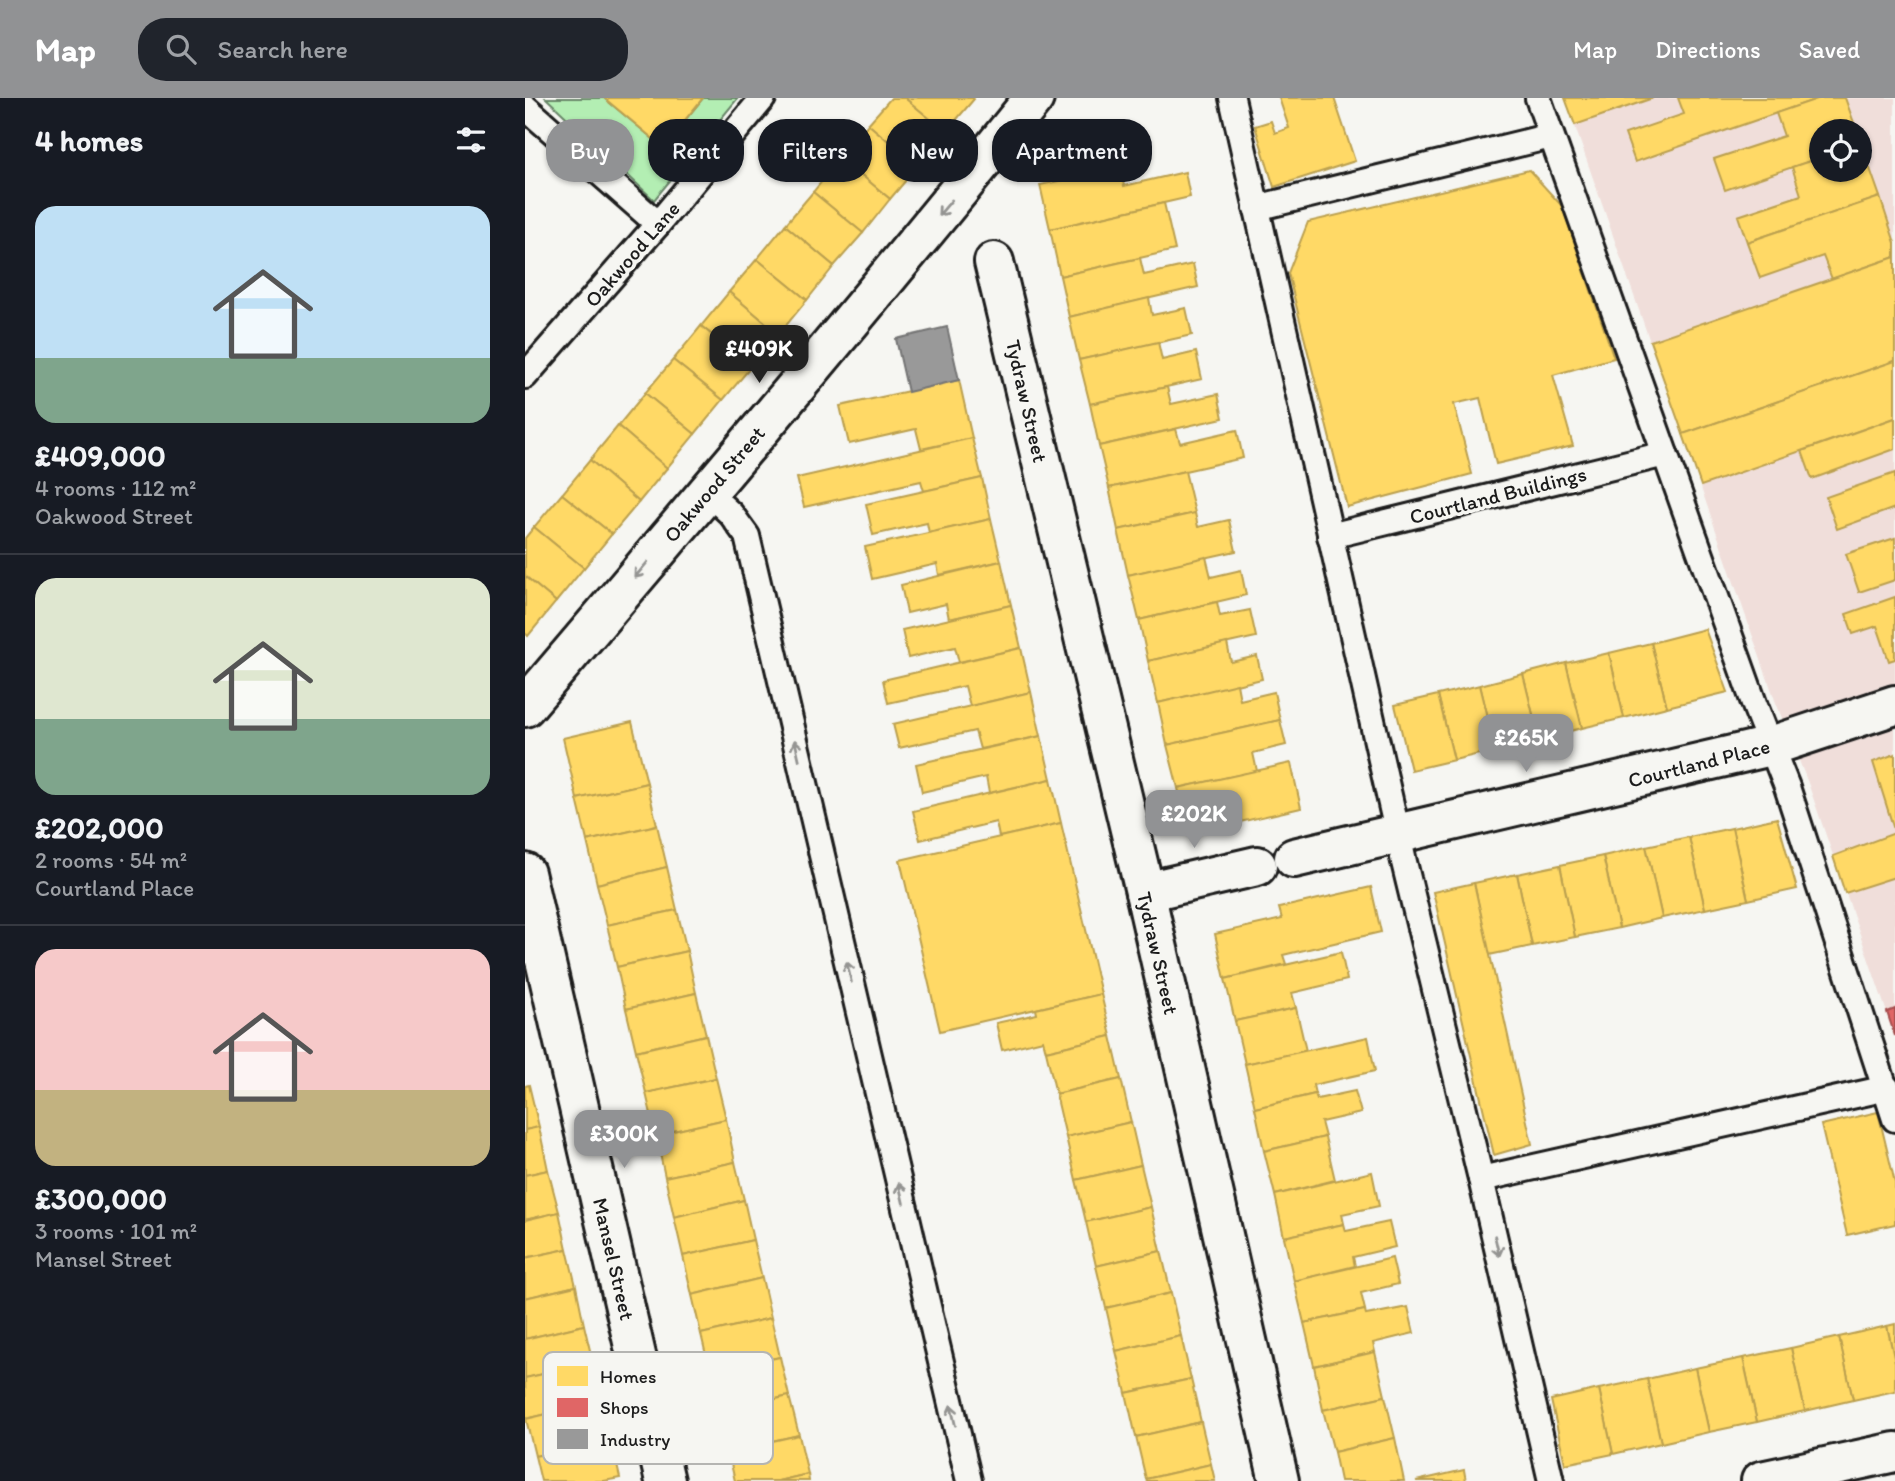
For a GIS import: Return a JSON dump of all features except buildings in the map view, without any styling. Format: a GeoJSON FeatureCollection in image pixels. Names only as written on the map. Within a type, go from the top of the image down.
{"type":"FeatureCollection","features":[{"type":"Feature","properties":{"kind":"street","name":"Oakwood Street"},"geometry":{"type":"LineString","coordinates":[[525,707],[708,493],[1034,98]]}},
{"type":"Feature","properties":{"kind":"street","name":"Tydraw Street"},"geometry":{"type":"LineString","coordinates":[[994,262],[1145,892],[1279,1481]]}},
{"type":"Feature","properties":{"kind":"street","name":"Courtland Place"},"geometry":{"type":"LineString","coordinates":[[1294,858],[1398,836],[1771,746],[1895,705]]}},
{"type":"Feature","properties":{"kind":"street"},"geometry":{"type":"LineString","coordinates":[[1145,892],[1257,866]]}},
{"type":"Feature","properties":{"kind":"street","name":"Mansel Street"},"geometry":{"type":"LineString","coordinates":[[525,873],[635,1352]]}},
{"type":"Feature","properties":{"kind":"street"},"geometry":{"type":"LineString","coordinates":[[1770,1480],[1895,1452]]}},
{"type":"Feature","properties":{"kind":"lane","name":"Oakwood Lane"},"geometry":{"type":"LineString","coordinates":[[525,376],[659,225],[763,98]]}},
{"type":"Feature","properties":{"kind":"lane"},"geometry":{"type":"LineString","coordinates":[[1232,98],[1398,836],[1551,1481]]}},
{"type":"Feature","properties":{"kind":"lane"},"geometry":{"type":"LineString","coordinates":[[1538,98],[1771,746],[1887,1088],[1895,1119]]}},
{"type":"Feature","properties":{"kind":"lane"},"geometry":{"type":"LineString","coordinates":[[525,107],[659,225]]}},
{"type":"Feature","properties":{"kind":"lane"},"geometry":{"type":"LineString","coordinates":[[1256,208],[1551,136]]}},
{"type":"Feature","properties":{"kind":"lane","name":"Courtland Buildings"},"geometry":{"type":"LineString","coordinates":[[1330,536],[1665,454]]}},
{"type":"Feature","properties":{"kind":"lane"},"geometry":{"type":"LineString","coordinates":[[708,493],[731,514],[747,536],[969,1481]]}},
{"type":"Feature","properties":{"kind":"lane"},"geometry":{"type":"LineString","coordinates":[[1481,1179],[1887,1088]]}},
{"type":"Feature","properties":{"kind":"shaded area"},"geometry":{"type":"Polygon","coordinates":[[[1565,98],[1895,98],[1895,1036],[1808,783],[1776,703],[1565,98]]]}},
{"type":"Feature","properties":{"kind":"green space"},"geometry":{"type":"Polygon","coordinates":[[[546,98],[604,98],[629,119],[568,119],[546,98]]]}},
{"type":"Feature","properties":{"kind":"green space"},"geometry":{"type":"Polygon","coordinates":[[[703,98],[738,98],[721,119],[686,119],[703,98]]]}},
{"type":"Feature","properties":{"kind":"green space"},"geometry":{"type":"Polygon","coordinates":[[[634,123],[648,135],[648,182],[669,182],[654,200],[634,181],[634,123]]]}}]}
